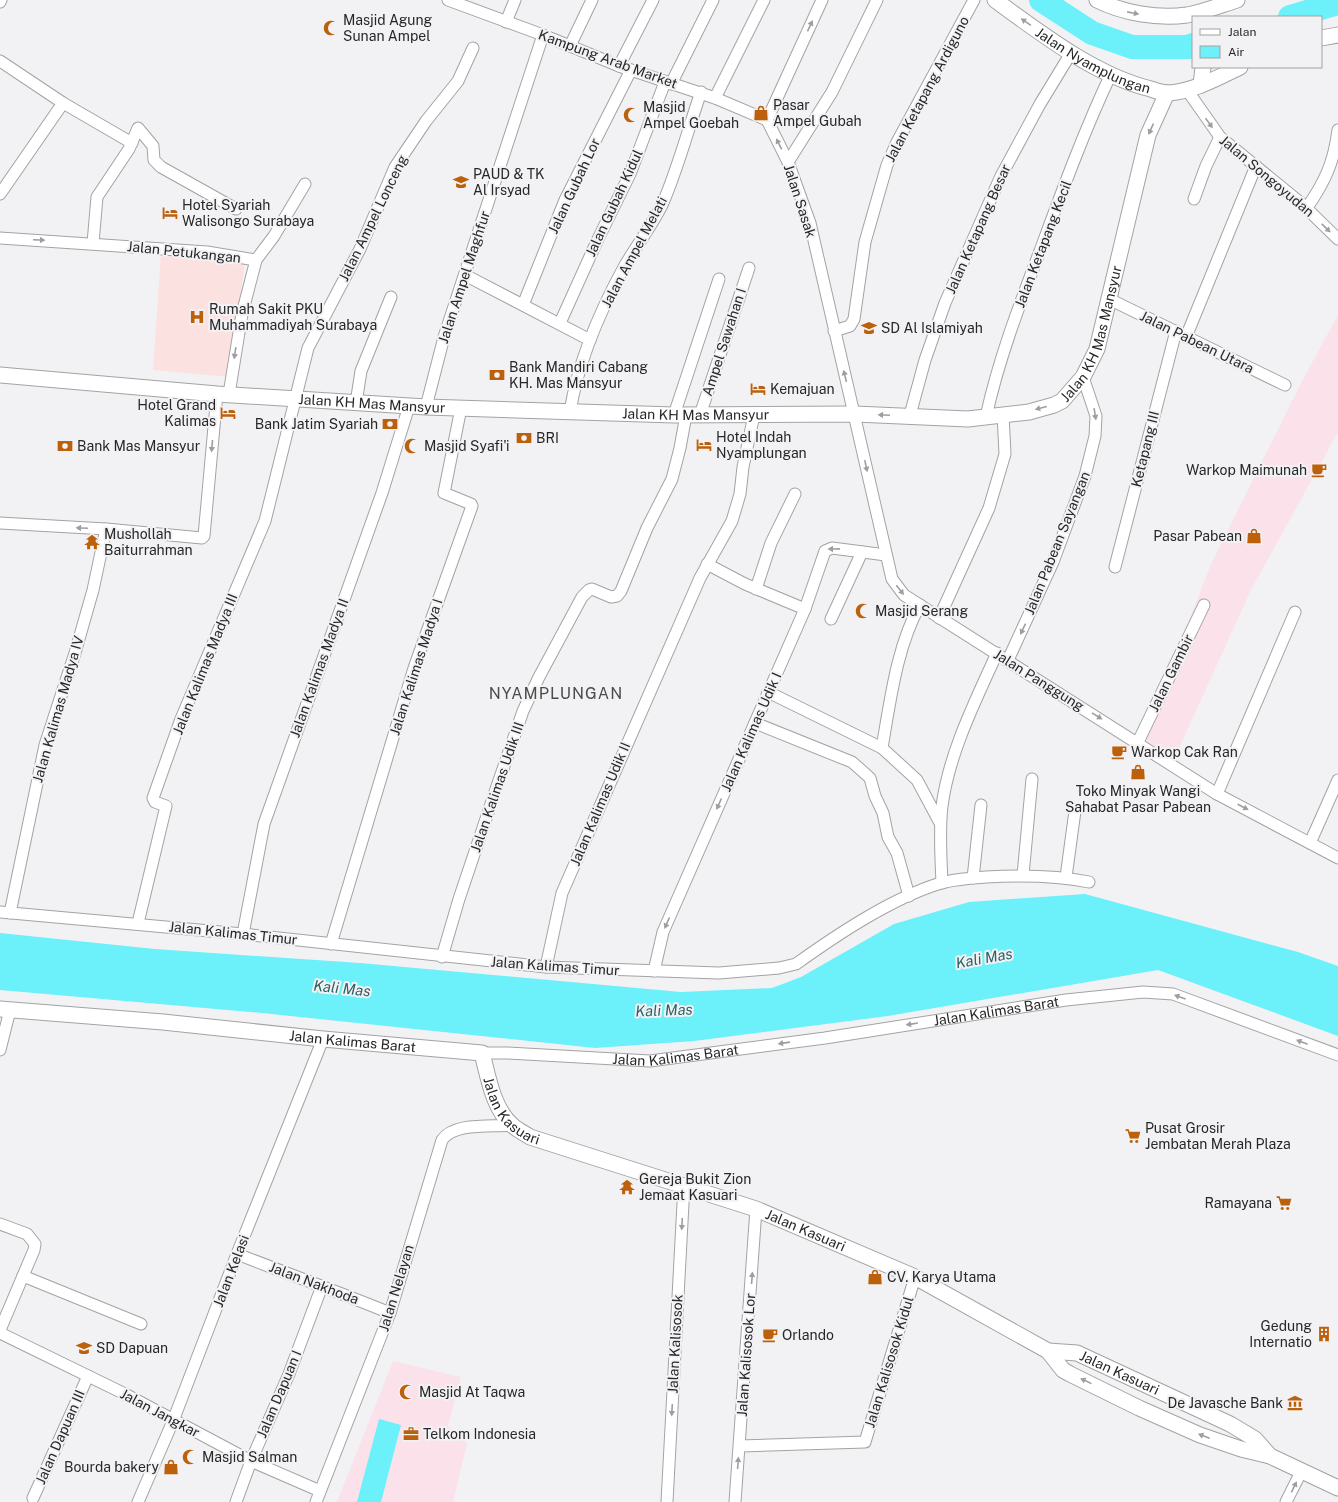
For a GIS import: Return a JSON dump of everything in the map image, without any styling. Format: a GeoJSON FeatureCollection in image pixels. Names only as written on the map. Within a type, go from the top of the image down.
{"type":"FeatureCollection","features":[{"type":"Feature","properties":{"kind":"street","name":"Kampung Arab Market"},"geometry":{"type":"LineString","coordinates":[[448,0],[543,35],[619,66],[668,83],[701,92],[767,120]]}},
{"type":"Feature","properties":{"kind":"street"},"geometry":{"type":"LineString","coordinates":[[506,22],[516,0]]}},
{"type":"Feature","properties":{"kind":"street"},"geometry":{"type":"LineString","coordinates":[[570,46],[592,0]]}},
{"type":"Feature","properties":{"kind":"street"},"geometry":{"type":"LineString","coordinates":[[619,66],[653,0]]}},
{"type":"Feature","properties":{"kind":"street","name":"Jalan Gubah Kidul"},"geometry":{"type":"LineString","coordinates":[[560,323],[597,241],[630,174],[668,83],[713,0]]}},
{"type":"Feature","properties":{"kind":"street"},"geometry":{"type":"LineString","coordinates":[[715,98],[764,0]]}},
{"type":"Feature","properties":{"kind":"street"},"geometry":{"type":"LineString","coordinates":[[767,120],[822,0]]}},
{"type":"Feature","properties":{"kind":"street"},"geometry":{"type":"LineString","coordinates":[[788,162],[832,92],[877,0]]}},
{"type":"Feature","properties":{"kind":"street","name":"Jalan Ketapang Ardiguno"},"geometry":{"type":"LineString","coordinates":[[834,331],[850,326],[854,319],[864,242],[891,154],[974,0]]}},
{"type":"Feature","properties":{"kind":"street","name":"Jalan Nyamplungan"},"geometry":{"type":"LineString","coordinates":[[995,0],[1071,53],[1111,74],[1143,88],[1167,93],[1187,90],[1201,85],[1232,69]]}},
{"type":"Feature","properties":{"kind":"street"},"geometry":{"type":"LineString","coordinates":[[1097,0],[1115,4],[1141,14],[1191,18]]}},
{"type":"Feature","properties":{"kind":"street"},"geometry":{"type":"LineString","coordinates":[[1195,16],[1210,9],[1237,0]]}},
{"type":"Feature","properties":{"kind":"street","name":"Jalan Ampel Maghfur"},"geometry":{"type":"LineString","coordinates":[[426,407],[444,337],[543,35]]}},
{"type":"Feature","properties":{"kind":"street"},"geometry":{"type":"LineString","coordinates":[[1322,38],[1338,37]]}},
{"type":"Feature","properties":{"kind":"street","name":"Jalan Ampel Lonceng"},"geometry":{"type":"LineString","coordinates":[[296,399],[308,348],[360,249],[395,167],[426,121],[458,81],[473,48]]}},
{"type":"Feature","properties":{"kind":"street","name":"Jalan Ketapang Besar"},"geometry":{"type":"LineString","coordinates":[[910,415],[925,360],[945,303],[1001,176],[1040,104],[1071,53]]}},
{"type":"Feature","properties":{"kind":"street"},"geometry":{"type":"LineString","coordinates":[[0,61],[63,103],[132,142]]}},
{"type":"Feature","properties":{"kind":"street"},"geometry":{"type":"LineString","coordinates":[[1201,85],[1203,68]]}},
{"type":"Feature","properties":{"kind":"street","name":"Jalan Gubah Lor"},"geometry":{"type":"LineString","coordinates":[[523,305],[566,200],[631,70]]}},
{"type":"Feature","properties":{"kind":"street","name":"Jalan Ketapang Kecil"},"geometry":{"type":"LineString","coordinates":[[986,417],[995,378],[1015,316],[1088,125],[1111,74]]}},
{"type":"Feature","properties":{"kind":"street","name":"Jalan Songoyudan"},"geometry":{"type":"LineString","coordinates":[[1187,90],[1220,137],[1306,209],[1338,239]]}},
{"type":"Feature","properties":{"kind":"street","name":"Jalan Ampel Melati"},"geometry":{"type":"LineString","coordinates":[[570,412],[581,362],[590,340],[624,267],[662,204],[701,92]]}},
{"type":"Feature","properties":{"kind":"street","name":"Jalan KH Mas Mansyur"},"geometry":{"type":"LineString","coordinates":[[0,375],[223,394],[426,407],[687,415],[910,415],[968,419],[1029,412],[1054,405],[1067,397],[1083,378],[1097,349],[1148,135],[1167,93]]}},
{"type":"Feature","properties":{"kind":"street"},"geometry":{"type":"LineString","coordinates":[[0,194],[63,103]]}},
{"type":"Feature","properties":{"kind":"street","name":"Jalan Sasak"},"geometry":{"type":"LineString","coordinates":[[767,120],[788,162],[810,223],[834,331],[855,414]]}},
{"type":"Feature","properties":{"kind":"street"},"geometry":{"type":"LineString","coordinates":[[92,243],[97,197],[132,142],[138,128],[153,146],[154,160],[160,166],[236,209]]}},
{"type":"Feature","properties":{"kind":"street"},"geometry":{"type":"LineString","coordinates":[[1306,209],[1328,174],[1338,130]]}},
{"type":"Feature","properties":{"kind":"street"},"geometry":{"type":"LineString","coordinates":[[1194,200],[1206,166],[1220,137]]}},
{"type":"Feature","properties":{"kind":"street"},"geometry":{"type":"LineString","coordinates":[[1186,336],[1256,166]]}},
{"type":"Feature","properties":{"kind":"street"},"geometry":{"type":"LineString","coordinates":[[256,260],[274,236],[305,184]]}},
{"type":"Feature","properties":{"kind":"street","name":"Jalan Petukangan"},"geometry":{"type":"LineString","coordinates":[[0,238],[92,243],[207,252],[256,260],[223,394],[203,537],[106,529]]}},
{"type":"Feature","properties":{"kind":"street","name":"Ampel Sawahan I"},"geometry":{"type":"LineString","coordinates":[[687,415],[749,268]]}},
{"type":"Feature","properties":{"kind":"street"},"geometry":{"type":"LineString","coordinates":[[465,275],[560,323],[590,340]]}},
{"type":"Feature","properties":{"kind":"street"},"geometry":{"type":"LineString","coordinates":[[687,415],[719,279]]}},
{"type":"Feature","properties":{"kind":"street"},"geometry":{"type":"LineString","coordinates":[[356,403],[361,371],[391,297]]}},
{"type":"Feature","properties":{"kind":"street","name":"Jalan Pabean Utara"},"geometry":{"type":"LineString","coordinates":[[1109,299],[1285,385]]}},
{"type":"Feature","properties":{"kind":"street","name":"Ketapang III"},"geometry":{"type":"LineString","coordinates":[[1115,567],[1176,331]]}},
{"type":"Feature","properties":{"kind":"street","name":"Jalan Pabean Sayangan"},"geometry":{"type":"LineString","coordinates":[[1008,660],[1053,562],[1085,476],[1096,436],[1096,416],[1083,378]]}},
{"type":"Feature","properties":{"kind":"street","name":"Jalan Kalimas Madya III"},"geometry":{"type":"LineString","coordinates":[[138,923],[166,805],[154,802],[153,798],[181,719],[265,521],[296,399]]}},
{"type":"Feature","properties":{"kind":"street","name":"Jalan Kalimas Madya II"},"geometry":{"type":"LineString","coordinates":[[243,934],[264,824],[382,494],[409,406]]}},
{"type":"Feature","properties":{"kind":"street","name":"Jalan Kalimas Madya I"},"geometry":{"type":"LineString","coordinates":[[331,944],[414,668],[472,506],[471,504],[444,493],[461,408]]}},
{"type":"Feature","properties":{"kind":"street","name":"Jalan Panggung"},"geometry":{"type":"LineString","coordinates":[[855,414],[892,579],[904,595],[1138,742],[1217,794],[1338,858]]}},
{"type":"Feature","properties":{"kind":"street","name":"Jalan Kalimas Udik III"},"geometry":{"type":"LineString","coordinates":[[442,957],[459,899],[523,711],[557,642],[582,597],[592,589],[611,597],[617,596],[621,591],[647,528],[672,479],[687,415]]}},
{"type":"Feature","properties":{"kind":"street","name":"Jalan Kalimas Udik II"},"geometry":{"type":"LineString","coordinates":[[546,967],[562,893],[648,693],[707,564],[724,538],[737,507],[754,415]]}},
{"type":"Feature","properties":{"kind":"street"},"geometry":{"type":"LineString","coordinates":[[939,618],[989,508],[1005,454],[1003,415]]}},
{"type":"Feature","properties":{"kind":"street"},"geometry":{"type":"LineString","coordinates":[[756,589],[771,543],[795,494]]}},
{"type":"Feature","properties":{"kind":"street"},"geometry":{"type":"LineString","coordinates":[[0,523],[106,529]]}},
{"type":"Feature","properties":{"kind":"street","name":"Jalan Kalimas Madya IV"},"geometry":{"type":"LineString","coordinates":[[5,912],[45,746],[79,639],[106,529]]}},
{"type":"Feature","properties":{"kind":"street","name":"Jalan Kalimas Udik I"},"geometry":{"type":"LineString","coordinates":[[654,971],[663,932],[805,609],[825,551],[832,548],[886,555]]}},
{"type":"Feature","properties":{"kind":"street"},"geometry":{"type":"LineString","coordinates":[[831,619],[862,552]]}},
{"type":"Feature","properties":{"kind":"street"},"geometry":{"type":"LineString","coordinates":[[707,564],[756,589],[805,609]]}},
{"type":"Feature","properties":{"kind":"street"},"geometry":{"type":"LineString","coordinates":[[882,748],[899,663],[914,616],[920,605]]}},
{"type":"Feature","properties":{"kind":"street","name":"Jalan Gambir"},"geometry":{"type":"LineString","coordinates":[[1138,742],[1204,605]]}},
{"type":"Feature","properties":{"kind":"street"},"geometry":{"type":"LineString","coordinates":[[1217,794],[1295,612]]}},
{"type":"Feature","properties":{"kind":"street"},"geometry":{"type":"LineString","coordinates":[[942,883],[940,823],[945,790],[961,740],[997,653]]}},
{"type":"Feature","properties":{"kind":"street"},"geometry":{"type":"LineString","coordinates":[[768,692],[882,748],[918,780],[940,823]]}},
{"type":"Feature","properties":{"kind":"street"},"geometry":{"type":"LineString","coordinates":[[755,723],[852,762],[870,778],[875,796],[883,813],[888,837],[897,853],[909,896]]}},
{"type":"Feature","properties":{"kind":"street"},"geometry":{"type":"LineString","coordinates":[[1022,875],[1032,778]]}},
{"type":"Feature","properties":{"kind":"street"},"geometry":{"type":"LineString","coordinates":[[1310,843],[1338,780]]}},
{"type":"Feature","properties":{"kind":"street"},"geometry":{"type":"LineString","coordinates":[[973,878],[981,805]]}},
{"type":"Feature","properties":{"kind":"street"},"geometry":{"type":"LineString","coordinates":[[1066,877],[1075,811]]}},
{"type":"Feature","properties":{"kind":"street","name":"Jalan Kalimas Timur"},"geometry":{"type":"LineString","coordinates":[[5,912],[138,923],[442,957],[546,967],[719,973],[779,968],[796,964],[894,902],[942,883],[973,878],[1022,875],[1066,877],[1089,882]]}},
{"type":"Feature","properties":{"kind":"street","name":"Jalan Kalimas Barat"},"geometry":{"type":"LineString","coordinates":[[5,1009],[163,1022],[323,1039],[482,1053],[508,1053],[650,1061],[825,1038],[1066,1000],[1142,992],[1173,994],[1338,1055]]}},
{"type":"Feature","properties":{"kind":"street"},"geometry":{"type":"LineString","coordinates":[[0,1050],[5,1009]]}},
{"type":"Feature","properties":{"kind":"street","name":"Jalan Kelasi"},"geometry":{"type":"LineString","coordinates":[[140,1500],[174,1421],[237,1254],[323,1039]]}},
{"type":"Feature","properties":{"kind":"street","name":"Jalan Kasuari"},"geometry":{"type":"LineString","coordinates":[[482,1053],[493,1092],[501,1113],[512,1126],[530,1137],[556,1147],[684,1185],[756,1209],[915,1277],[1048,1350],[1063,1370],[1139,1408],[1200,1435],[1241,1449],[1270,1456],[1301,1472],[1338,1488]]}},
{"type":"Feature","properties":{"kind":"street","name":"Jalan Nelayan"},"geometry":{"type":"LineString","coordinates":[[316,1502],[390,1313],[442,1140],[451,1131],[462,1128],[512,1126]]}},
{"type":"Feature","properties":{"kind":"street","name":"Jalan Kalisosok"},"geometry":{"type":"LineString","coordinates":[[667,1502],[684,1185]]}},
{"type":"Feature","properties":{"kind":"street","name":"Jalan Kalisosok Lor"},"geometry":{"type":"LineString","coordinates":[[735,1502],[756,1209]]}},
{"type":"Feature","properties":{"kind":"street"},"geometry":{"type":"LineString","coordinates":[[0,1224],[27,1234],[32,1239],[34,1244],[34,1250],[0,1332]]}},
{"type":"Feature","properties":{"kind":"street","name":"Jalan Nakhoda"},"geometry":{"type":"LineString","coordinates":[[237,1254],[339,1291],[390,1313]]}},
{"type":"Feature","properties":{"kind":"street"},"geometry":{"type":"LineString","coordinates":[[23,1276],[141,1324]]}},
{"type":"Feature","properties":{"kind":"street","name":"Jalan Kalisosok Kidul"},"geometry":{"type":"LineString","coordinates":[[740,1446],[865,1442],[915,1277]]}},
{"type":"Feature","properties":{"kind":"street","name":"Jalan Dapuan I"},"geometry":{"type":"LineString","coordinates":[[236,1502],[251,1461],[289,1374],[322,1286]]}},
{"type":"Feature","properties":{"kind":"street","name":"Jalan Jangkar"},"geometry":{"type":"LineString","coordinates":[[0,1332],[251,1461],[320,1491]]}},
{"type":"Feature","properties":{"kind":"street","name":"Jalan Kasuari"},"geometry":{"type":"LineString","coordinates":[[1048,1350],[1077,1352],[1230,1424],[1255,1440],[1270,1456]]}},
{"type":"Feature","properties":{"kind":"street","name":"Jalan Dapuan III"},"geometry":{"type":"LineString","coordinates":[[33,1498],[88,1376]]}},
{"type":"Feature","properties":{"kind":"street"},"geometry":{"type":"LineString","coordinates":[[1286,1502],[1301,1472]]}},
{"type":"Feature","properties":{"kind":"shaded area","name":"Rumah Sakit PKU Muhammadiyah Surabaya"},"geometry":{"type":"Polygon","coordinates":[[[161,253],[245,262],[229,377],[153,370],[161,253]]]}},
{"type":"Feature","properties":{"kind":"shaded area","name":"Pasar Pabean"},"geometry":{"type":"Polygon","coordinates":[[[1338,315],[1338,432],[1251,590],[1175,757],[1143,739],[1211,564],[1301,383],[1338,315]]]}},
{"type":"Feature","properties":{"kind":"shaded area","name":"Telkom Indonesia"},"geometry":{"type":"Polygon","coordinates":[[[393,1361],[461,1377],[448,1426],[467,1443],[453,1502],[337,1502],[393,1361]]]}},
{"type":"Feature","properties":{"kind":"water","name":"Kali Mas"},"geometry":{"type":"Polygon","coordinates":[[[1085,894],[1298,952],[1338,966],[1338,1036],[1158,970],[888,1016],[694,1041],[595,1048],[262,1013],[0,990],[0,933],[155,949],[360,963],[681,992],[772,988],[801,977],[894,924],[969,902],[1085,894]]]}},
{"type":"Feature","properties":{"kind":"water"},"geometry":{"type":"Polygon","coordinates":[[[379,1419],[401,1425],[381,1502],[357,1502],[379,1419]]]}},
{"type":"Feature","properties":{"kind":"waterway"},"geometry":{"type":"LineString","coordinates":[[1041,0],[1092,33],[1132,47],[1188,47],[1192,45]]}},
{"type":"Feature","properties":{"kind":"waterway"},"geometry":{"type":"LineString","coordinates":[[1293,16],[1338,3]]}},
{"type":"Feature","properties":{"kind":"place","name":"Masjid Agung Sunan Ampel"},"geometry":{"type":"Point","coordinates":[331,28]}},
{"type":"Feature","properties":{"kind":"place","name":"Pasar Ampel Gubah"},"geometry":{"type":"Point","coordinates":[761,113]}},
{"type":"Feature","properties":{"kind":"place","name":"Masjid Ampel Goebah"},"geometry":{"type":"Point","coordinates":[631,115]}},
{"type":"Feature","properties":{"kind":"place","name":"PAUD & TK Al Irsyad"},"geometry":{"type":"Point","coordinates":[461,182]}},
{"type":"Feature","properties":{"kind":"place","name":"Hotel Syariah Walisongo Surabaya"},"geometry":{"type":"Point","coordinates":[170,213]}},
{"type":"Feature","properties":{"kind":"place","name":"Rumah Sakit PKU Muhammadiyah Surabaya"},"geometry":{"type":"Point","coordinates":[197,317]}},
{"type":"Feature","properties":{"kind":"place","name":"SD Al Islamiyah"},"geometry":{"type":"Point","coordinates":[869,328]}},
{"type":"Feature","properties":{"kind":"place","name":"Bank Mandiri Cabang KH. Mas Mansyur"},"geometry":{"type":"Point","coordinates":[497,375]}},
{"type":"Feature","properties":{"kind":"place","name":"Kemajuan"},"geometry":{"type":"Point","coordinates":[758,389]}},
{"type":"Feature","properties":{"kind":"place","name":"Hotel Grand Kalimas"},"geometry":{"type":"Point","coordinates":[228,413]}},
{"type":"Feature","properties":{"kind":"place","name":"Bank Jatim Syariah"},"geometry":{"type":"Point","coordinates":[390,424]}},
{"type":"Feature","properties":{"kind":"place","name":"BRI"},"geometry":{"type":"Point","coordinates":[524,438]}},
{"type":"Feature","properties":{"kind":"place","name":"Hotel Indah Nyamplungan"},"geometry":{"type":"Point","coordinates":[704,445]}},
{"type":"Feature","properties":{"kind":"place","name":"Bank Mas Mansyur"},"geometry":{"type":"Point","coordinates":[65,446]}},
{"type":"Feature","properties":{"kind":"place","name":"Masjid Syafi'i"},"geometry":{"type":"Point","coordinates":[412,446]}},
{"type":"Feature","properties":{"kind":"place","name":"Warkop Maimunah"},"geometry":{"type":"Point","coordinates":[1319,470]}},
{"type":"Feature","properties":{"kind":"place","name":"Pasar Pabean"},"geometry":{"type":"Point","coordinates":[1254,536]}},
{"type":"Feature","properties":{"kind":"place","name":"Mushollah Baiturrahman"},"geometry":{"type":"Point","coordinates":[92,542]}},
{"type":"Feature","properties":{"kind":"place","name":"Masjid Serang"},"geometry":{"type":"Point","coordinates":[863,611]}},
{"type":"Feature","properties":{"kind":"place","name":"Warkop Cak Ran"},"geometry":{"type":"Point","coordinates":[1119,752]}},
{"type":"Feature","properties":{"kind":"place","name":"Toko Minyak Wangi Sahabat Pasar Pabean"},"geometry":{"type":"Point","coordinates":[1138,772]}},
{"type":"Feature","properties":{"kind":"place","name":"Pusat Grosir Jembatan Merah Plaza"},"geometry":{"type":"Point","coordinates":[1133,1136]}},
{"type":"Feature","properties":{"kind":"place","name":"Gereja Bukit Zion Jemaat Kasuari"},"geometry":{"type":"Point","coordinates":[627,1187]}},
{"type":"Feature","properties":{"kind":"place","name":"Ramayana"},"geometry":{"type":"Point","coordinates":[1284,1203]}},
{"type":"Feature","properties":{"kind":"place","name":"CV. Karya Utama"},"geometry":{"type":"Point","coordinates":[875,1277]}},
{"type":"Feature","properties":{"kind":"place","name":"Gedung Internatio"},"geometry":{"type":"Point","coordinates":[1324,1334]}},
{"type":"Feature","properties":{"kind":"place","name":"Orlando"},"geometry":{"type":"Point","coordinates":[770,1335]}},
{"type":"Feature","properties":{"kind":"place","name":"SD Dapuan"},"geometry":{"type":"Point","coordinates":[84,1348]}},
{"type":"Feature","properties":{"kind":"place","name":"Masjid At Taqwa"},"geometry":{"type":"Point","coordinates":[407,1392]}},
{"type":"Feature","properties":{"kind":"place","name":"De Javasche Bank"},"geometry":{"type":"Point","coordinates":[1295,1403]}},
{"type":"Feature","properties":{"kind":"place","name":"Telkom Indonesia"},"geometry":{"type":"Point","coordinates":[411,1434]}},
{"type":"Feature","properties":{"kind":"place","name":"Masjid Salman"},"geometry":{"type":"Point","coordinates":[190,1457]}},
{"type":"Feature","properties":{"kind":"place","name":"Bourda bakery"},"geometry":{"type":"Point","coordinates":[171,1467]}},
{"type":"Feature","properties":{"kind":"district","name":"NYAMPLUNGAN"},"geometry":{"type":"Point","coordinates":[556,693]}}]}
